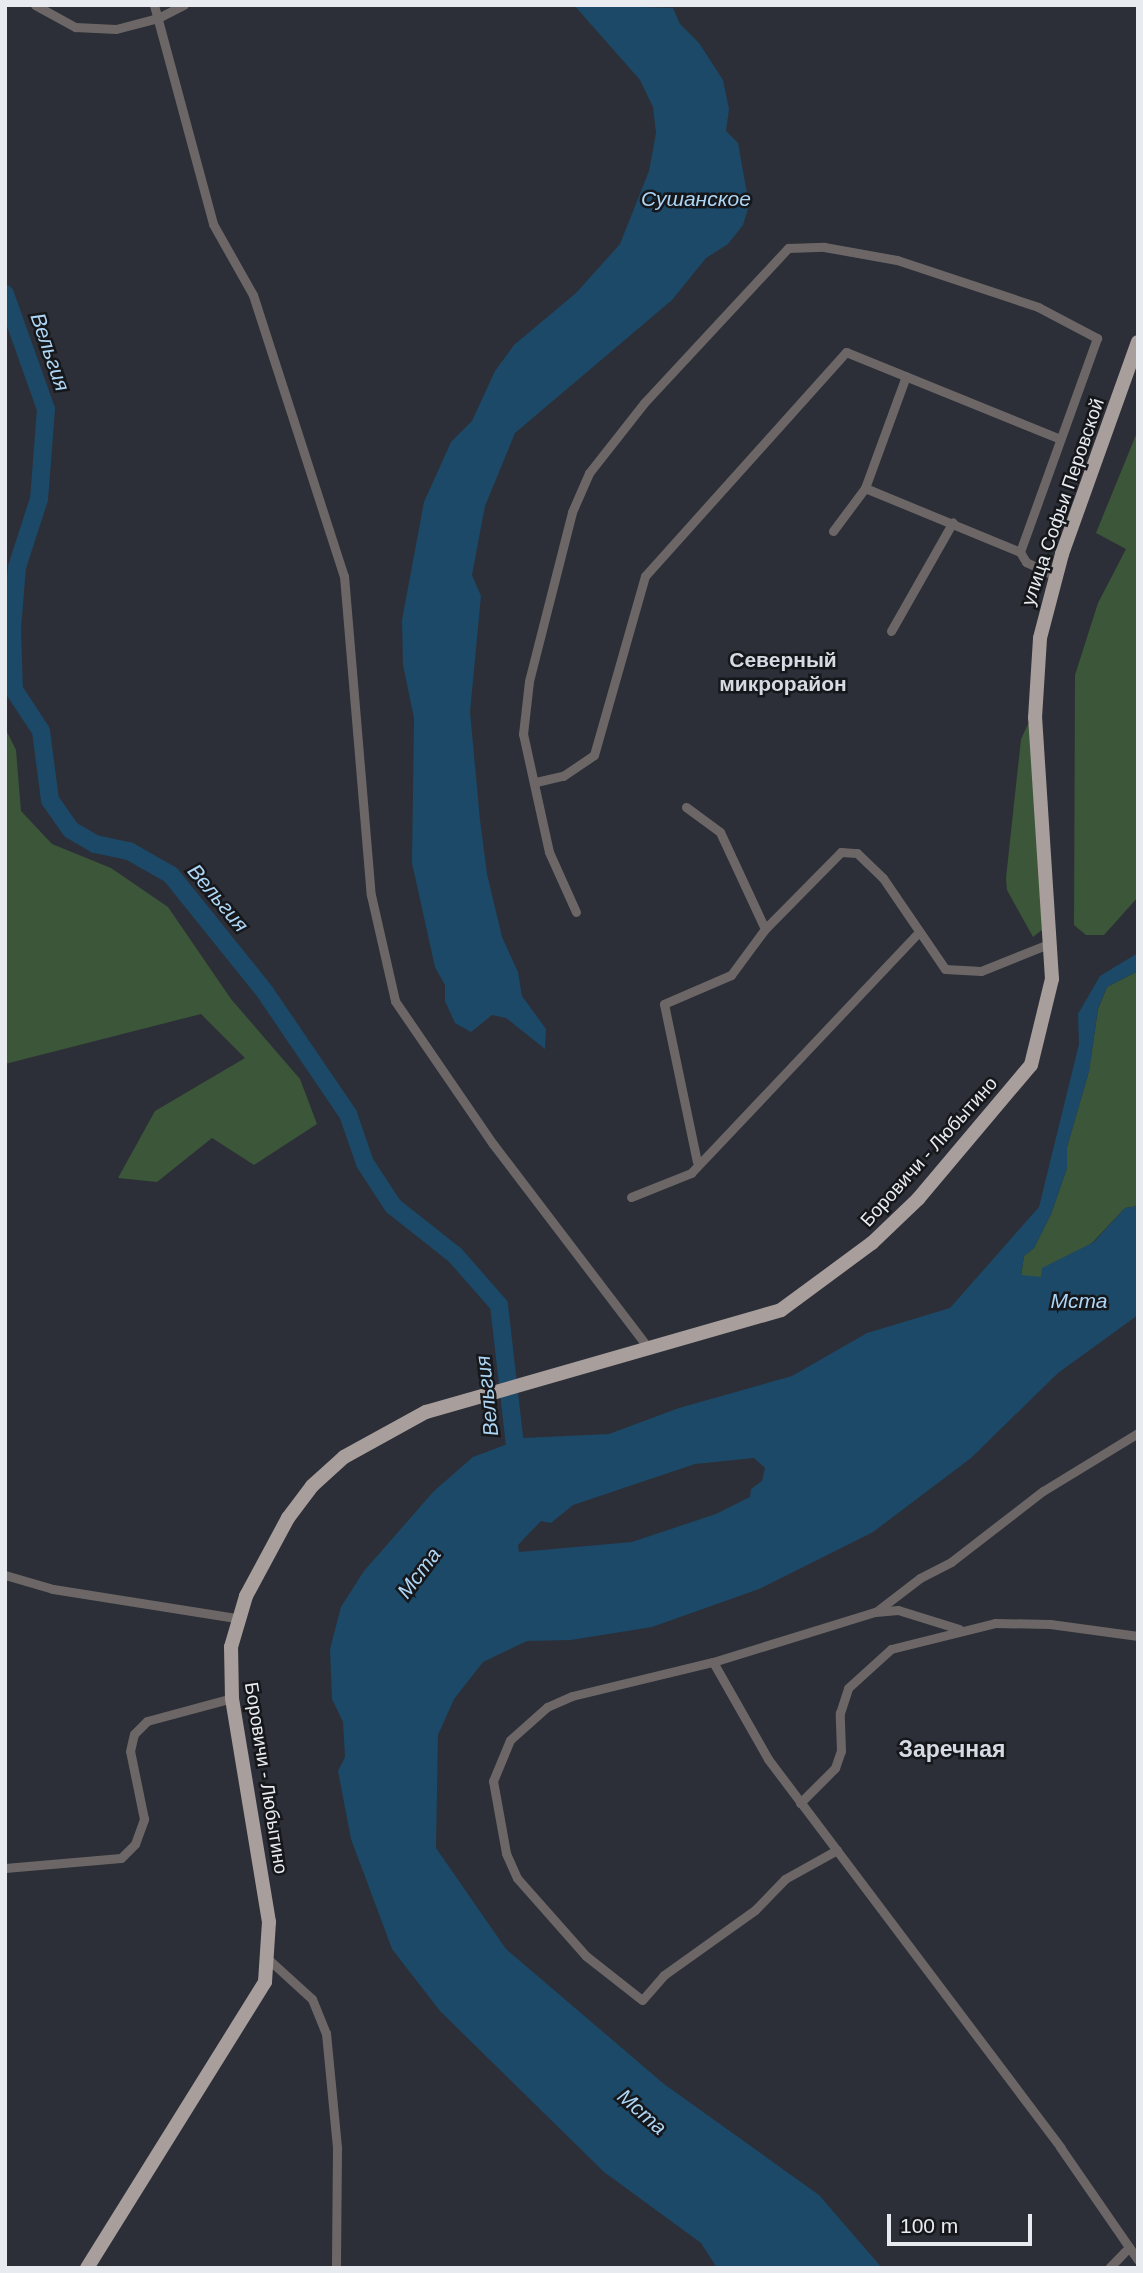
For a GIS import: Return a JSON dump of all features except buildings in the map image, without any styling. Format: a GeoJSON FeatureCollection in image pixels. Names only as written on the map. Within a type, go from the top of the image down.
{"type":"FeatureCollection","features":[{"type":"Feature","properties":{"kind":"main road","name":"улица Софьи Перовской"},"geometry":{"type":"LineString","coordinates":[[1051,936],[1035,719],[1040,638],[1055,576],[1138,342]]}},
{"type":"Feature","properties":{"kind":"main road","name":"Боровичи - Любытино"},"geometry":{"type":"LineString","coordinates":[[89,2267],[265,1982],[270,1922],[232,1698],[231,1647],[236,1618],[288,1518],[327,1470],[401,1422],[443,1406],[781,1310],[829,1279],[918,1199],[1031,1065],[1047,1012],[1051,936]]}},
{"type":"Feature","properties":{"kind":"street"},"geometry":{"type":"LineString","coordinates":[[35,5],[75,27],[116,29],[158,18],[184,5]]}},
{"type":"Feature","properties":{"kind":"street"},"geometry":{"type":"LineString","coordinates":[[154,5],[213,224],[253,295],[344,576],[371,895],[395,1001],[493,1144],[649,1349]]}},
{"type":"Feature","properties":{"kind":"street"},"geometry":{"type":"LineString","coordinates":[[576,912],[550,852],[523,734],[529,681],[572,512],[589,472],[644,403],[788,248],[824,247],[897,260],[1038,307],[1097,338],[1058,438],[1020,552]]}},
{"type":"Feature","properties":{"kind":"street"},"geometry":{"type":"LineString","coordinates":[[536,782],[563,776],[594,755],[644,579],[754,450],[846,352],[1058,438]]}},
{"type":"Feature","properties":{"kind":"street"},"geometry":{"type":"LineString","coordinates":[[834,531],[865,488],[906,376]]}},
{"type":"Feature","properties":{"kind":"street"},"geometry":{"type":"LineString","coordinates":[[865,488],[1020,552],[1026,562],[1055,576]]}},
{"type":"Feature","properties":{"kind":"street"},"geometry":{"type":"LineString","coordinates":[[891,631],[953,523]]}},
{"type":"Feature","properties":{"kind":"street"},"geometry":{"type":"LineString","coordinates":[[686,807],[720,832],[765,929]]}},
{"type":"Feature","properties":{"kind":"street"},"geometry":{"type":"LineString","coordinates":[[697,1161],[664,1004],[731,975],[765,929],[841,852],[857,853],[883,878],[945,969],[981,971],[1051,936]]}},
{"type":"Feature","properties":{"kind":"street"},"geometry":{"type":"LineString","coordinates":[[631,1197],[691,1173],[697,1161],[918,933]]}},
{"type":"Feature","properties":{"kind":"street"},"geometry":{"type":"LineString","coordinates":[[875,1612],[920,1578],[951,1562],[1043,1491],[1138,1433]]}},
{"type":"Feature","properties":{"kind":"street"},"geometry":{"type":"LineString","coordinates":[[5,1575],[53,1589],[236,1618]]}},
{"type":"Feature","properties":{"kind":"street"},"geometry":{"type":"LineString","coordinates":[[837,1850],[785,1879],[755,1910],[664,1975],[642,2000],[586,1956],[517,1878],[506,1853],[493,1781],[510,1740],[547,1707],[572,1696],[713,1662],[875,1612],[898,1609],[934,1625],[959,1629]]}},
{"type":"Feature","properties":{"kind":"street"},"geometry":{"type":"LineString","coordinates":[[800,1803],[835,1768],[841,1751],[840,1713],[848,1688],[891,1649],[959,1629],[995,1623],[1050,1624],[1138,1636]]}},
{"type":"Feature","properties":{"kind":"street"},"geometry":{"type":"LineString","coordinates":[[713,1662],[730,1698],[800,1803],[1060,2147],[1138,2260]]}},
{"type":"Feature","properties":{"kind":"street"},"geometry":{"type":"LineString","coordinates":[[5,1868],[121,1858],[135,1844],[144,1819],[130,1751],[134,1734],[147,1721],[232,1698]]}},
{"type":"Feature","properties":{"kind":"street"},"geometry":{"type":"LineString","coordinates":[[267,1958],[312,1999],[326,2033],[337,2148],[336,2268]]}},
{"type":"Feature","properties":{"kind":"street"},"geometry":{"type":"LineString","coordinates":[[1109,2268],[1129,2247]]}},
{"type":"Feature","properties":{"kind":"green space"},"geometry":{"type":"Polygon","coordinates":[[[1138,430],[1138,897],[1104,935],[1086,935],[1074,925],[1075,675],[1098,603],[1126,549],[1096,533],[1138,430]]]}},
{"type":"Feature","properties":{"kind":"green space"},"geometry":{"type":"Polygon","coordinates":[[[1031,718],[1042,930],[1033,937],[1007,890],[1006,878],[1021,739],[1031,718]]]}},
{"type":"Feature","properties":{"kind":"green space"},"geometry":{"type":"Polygon","coordinates":[[[5,728],[16,750],[21,811],[52,844],[111,868],[168,907],[231,999],[300,1079],[317,1124],[254,1165],[212,1138],[157,1182],[118,1178],[155,1111],[245,1058],[201,1014],[5,1064],[5,728]]]}},
{"type":"Feature","properties":{"kind":"green space"},"geometry":{"type":"Polygon","coordinates":[[[1138,971],[1138,1206],[1125,1208],[1093,1242],[1041,1278],[1021,1276],[1024,1256],[1034,1248],[1051,1214],[1067,1168],[1067,1147],[1089,1071],[1098,1009],[1107,987],[1138,971]]]}},
{"type":"Feature","properties":{"kind":"water","name":"Сушанское"},"geometry":{"type":"Polygon","coordinates":[[[574,5],[673,8],[680,24],[699,43],[723,80],[729,109],[726,131],[738,143],[749,205],[743,225],[728,244],[706,258],[672,300],[515,433],[485,506],[472,575],[481,596],[470,712],[480,820],[487,874],[502,937],[518,972],[522,996],[546,1029],[545,1049],[506,1018],[492,1015],[471,1032],[455,1023],[445,1001],[445,985],[435,967],[412,863],[414,718],[403,665],[402,620],[424,502],[451,442],[472,421],[495,371],[514,345],[576,293],[620,244],[649,171],[656,133],[653,107],[640,80],[574,5]]]}},
{"type":"Feature","properties":{"kind":"water","name":"Мста"},"geometry":{"type":"Polygon","coordinates":[[[1138,953],[1138,971],[1107,987],[1098,1008],[1089,1071],[1067,1147],[1067,1168],[1051,1214],[1034,1248],[1024,1256],[1021,1275],[1041,1277],[1042,1268],[1094,1242],[1125,1208],[1138,1206],[1138,1315],[1058,1373],[971,1458],[873,1532],[759,1589],[652,1627],[571,1640],[527,1641],[483,1662],[454,1699],[438,1735],[436,1848],[506,1949],[664,2084],[819,2195],[882,2268],[717,2268],[701,2243],[604,2172],[440,2011],[392,1949],[351,1839],[338,1771],[345,1757],[343,1722],[332,1699],[330,1649],[341,1607],[364,1571],[434,1491],[473,1457],[523,1438],[609,1434],[679,1408],[792,1376],[867,1333],[950,1308],[1039,1207],[1079,1044],[1078,1014],[1100,976],[1138,953]],[[754,1458],[695,1464],[573,1505],[551,1523],[541,1521],[518,1545],[519,1552],[632,1542],[716,1514],[750,1497],[751,1489],[762,1481],[765,1468],[754,1458]]]}},
{"type":"Feature","properties":{"kind":"waterway","name":"Вельгия"},"geometry":{"type":"LineString","coordinates":[[5,294],[46,409],[39,499],[17,567],[12,628],[14,690],[41,731],[50,800],[71,830],[95,844],[129,851],[171,875],[265,992],[348,1114],[365,1163],[393,1206],[455,1255],[499,1305],[517,1463]]}},
{"type":"Feature","properties":{"kind":"district","name":"Северный микрорайон"},"geometry":{"type":"Point","coordinates":[783,672]}},
{"type":"Feature","properties":{"kind":"district","name":"Заречная"},"geometry":{"type":"Point","coordinates":[952,1749]}}]}
